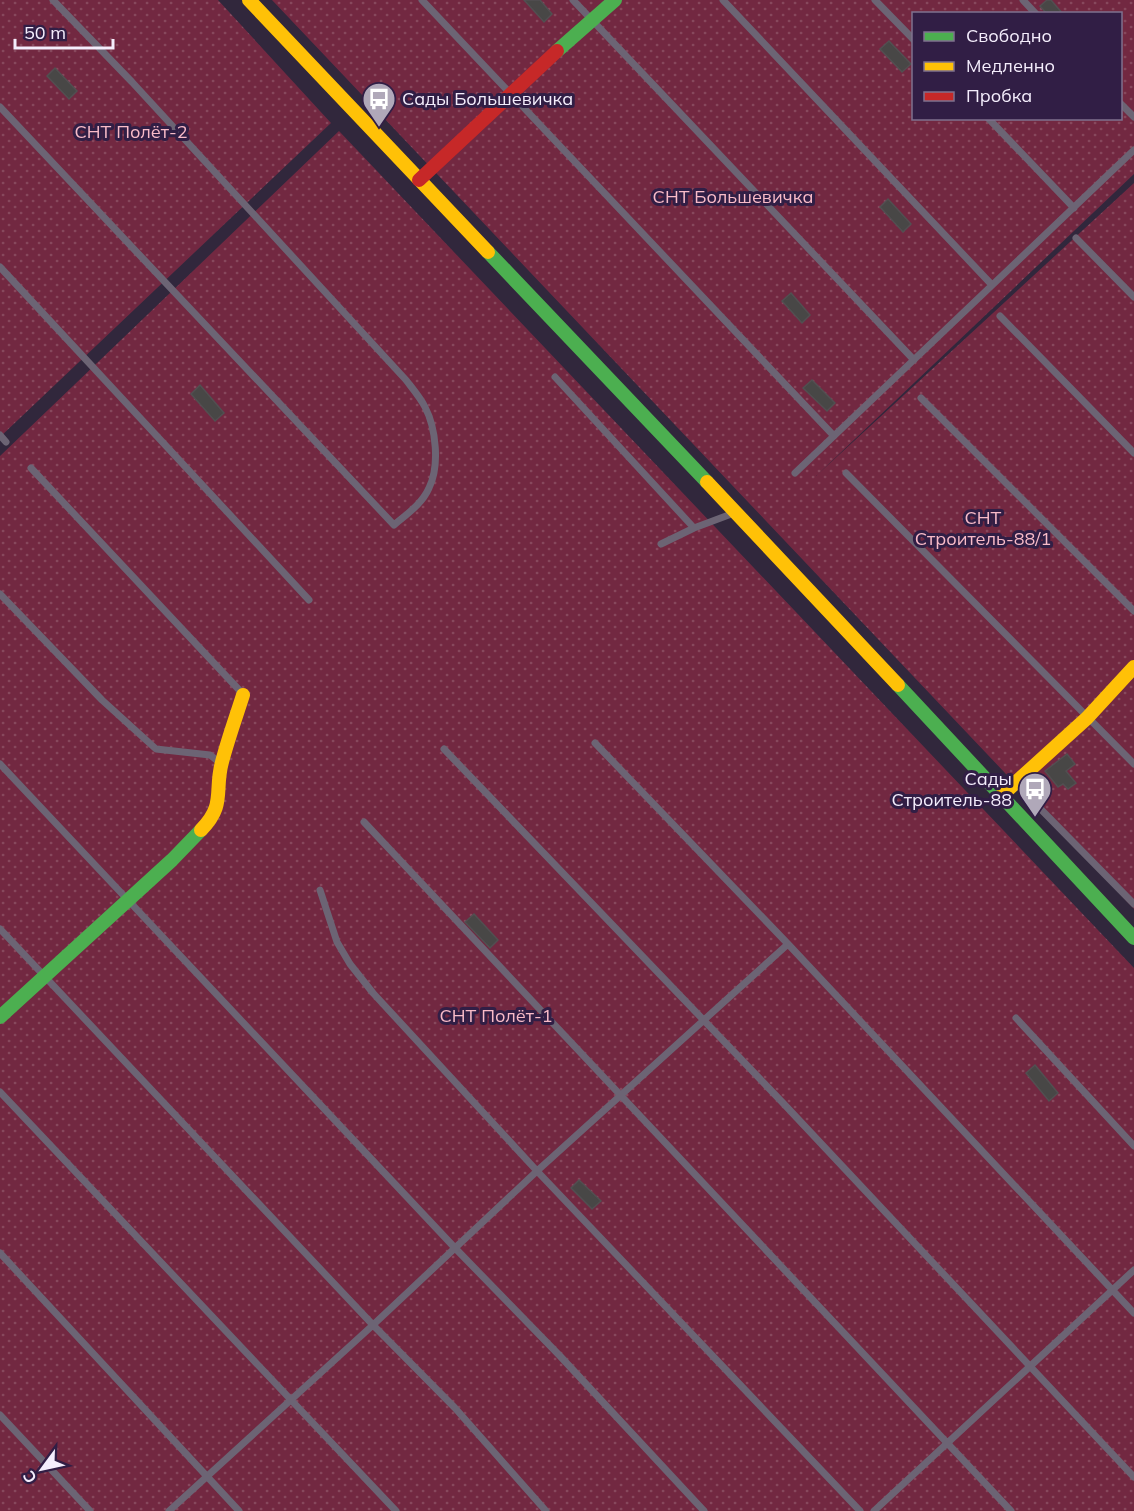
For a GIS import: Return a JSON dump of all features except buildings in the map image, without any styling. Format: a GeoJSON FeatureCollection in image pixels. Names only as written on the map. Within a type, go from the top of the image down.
{"type":"FeatureCollection","features":[{"type":"Feature","properties":{"kind":"street"},"geometry":{"type":"LineString","coordinates":[[249,0],[736,512],[1134,938]]}},
{"type":"Feature","properties":{"kind":"street"},"geometry":{"type":"LineString","coordinates":[[419,180],[528,77],[615,0]]}},
{"type":"Feature","properties":{"kind":"street"},"geometry":{"type":"LineString","coordinates":[[1002,795],[1087,718],[1134,667]]}},
{"type":"Feature","properties":{"kind":"street"},"geometry":{"type":"LineString","coordinates":[[0,1017],[172,860],[211,820],[217,809],[221,764],[243,695]]}},
{"type":"Feature","properties":{"kind":"lane"},"geometry":{"type":"LineString","coordinates":[[0,107],[394,525],[418,505],[430,488],[435,468],[434,442],[425,406],[406,380],[141,91],[53,0]]}},
{"type":"Feature","properties":{"kind":"lane"},"geometry":{"type":"LineString","coordinates":[[422,0],[834,436]]}},
{"type":"Feature","properties":{"kind":"lane"},"geometry":{"type":"LineString","coordinates":[[573,0],[914,360]]}},
{"type":"Feature","properties":{"kind":"lane"},"geometry":{"type":"LineString","coordinates":[[723,0],[992,285]]}},
{"type":"Feature","properties":{"kind":"lane"},"geometry":{"type":"LineString","coordinates":[[875,0],[912,38]]}},
{"type":"Feature","properties":{"kind":"lane"},"geometry":{"type":"LineString","coordinates":[[1023,0],[1034,12]]}},
{"type":"Feature","properties":{"kind":"lane"},"geometry":{"type":"LineString","coordinates":[[1122,105],[1134,117]]}},
{"type":"Feature","properties":{"kind":"lane"},"geometry":{"type":"LineString","coordinates":[[990,120],[1074,208]]}},
{"type":"Feature","properties":{"kind":"lane"},"geometry":{"type":"LineString","coordinates":[[795,473],[1134,150]]}},
{"type":"Feature","properties":{"kind":"lane"},"geometry":{"type":"LineString","coordinates":[[1076,238],[1134,297]]}},
{"type":"Feature","properties":{"kind":"lane"},"geometry":{"type":"LineString","coordinates":[[0,267],[309,600]]}},
{"type":"Feature","properties":{"kind":"lane"},"geometry":{"type":"LineString","coordinates":[[1000,315],[1134,453]]}},
{"type":"Feature","properties":{"kind":"lane"},"geometry":{"type":"LineString","coordinates":[[555,377],[694,528]]}},
{"type":"Feature","properties":{"kind":"lane"},"geometry":{"type":"LineString","coordinates":[[921,398],[1134,611]]}},
{"type":"Feature","properties":{"kind":"lane"},"geometry":{"type":"LineString","coordinates":[[0,435],[6,442]]}},
{"type":"Feature","properties":{"kind":"lane"},"geometry":{"type":"LineString","coordinates":[[31,468],[243,695]]}},
{"type":"Feature","properties":{"kind":"lane"},"geometry":{"type":"LineString","coordinates":[[846,473],[1134,764]]}},
{"type":"Feature","properties":{"kind":"lane"},"geometry":{"type":"LineString","coordinates":[[661,544],[736,512]]}},
{"type":"Feature","properties":{"kind":"lane"},"geometry":{"type":"LineString","coordinates":[[0,594],[102,700],[156,749],[210,755],[221,764]]}},
{"type":"Feature","properties":{"kind":"lane"},"geometry":{"type":"LineString","coordinates":[[595,743],[788,944],[1134,1313]]}},
{"type":"Feature","properties":{"kind":"lane"},"geometry":{"type":"LineString","coordinates":[[444,748],[903,1230],[1134,1477]]}},
{"type":"Feature","properties":{"kind":"lane"},"geometry":{"type":"LineString","coordinates":[[0,764],[126,901],[560,1356],[704,1511]]}},
{"type":"Feature","properties":{"kind":"lane"},"geometry":{"type":"LineString","coordinates":[[1016,784],[1134,904]]}},
{"type":"Feature","properties":{"kind":"lane"},"geometry":{"type":"LineString","coordinates":[[364,822],[1011,1511]]}},
{"type":"Feature","properties":{"kind":"lane"},"geometry":{"type":"LineString","coordinates":[[320,890],[337,942],[350,964],[373,993],[537,1171],[860,1511]]}},
{"type":"Feature","properties":{"kind":"lane"},"geometry":{"type":"LineString","coordinates":[[0,929],[373,1325],[455,1408],[546,1511]]}},
{"type":"Feature","properties":{"kind":"lane"},"geometry":{"type":"LineString","coordinates":[[169,1511],[373,1325],[537,1171],[788,944]]}},
{"type":"Feature","properties":{"kind":"lane"},"geometry":{"type":"LineString","coordinates":[[1016,1018],[1134,1146]]}},
{"type":"Feature","properties":{"kind":"lane"},"geometry":{"type":"LineString","coordinates":[[0,1092],[396,1511]]}},
{"type":"Feature","properties":{"kind":"lane"},"geometry":{"type":"LineString","coordinates":[[0,1253],[239,1511]]}},
{"type":"Feature","properties":{"kind":"lane"},"geometry":{"type":"LineString","coordinates":[[874,1511],[1134,1270]]}},
{"type":"Feature","properties":{"kind":"lane"},"geometry":{"type":"LineString","coordinates":[[0,1415],[90,1511]]}},
{"type":"Feature","properties":{"kind":"green space","name":"СНТ Полёт-2"},"geometry":{"type":"Polygon","coordinates":[[[0,0],[218,0],[331,123],[0,437],[0,0]]]}},
{"type":"Feature","properties":{"kind":"green space","name":"СНТ Большевичка"},"geometry":{"type":"Polygon","coordinates":[[[272,0],[1134,0],[1134,174],[816,476],[1134,183],[1134,909],[272,0]]]}},
{"type":"Feature","properties":{"kind":"green space","name":"СНТ Полёт-1"},"geometry":{"type":"Polygon","coordinates":[[[339,131],[1134,968],[1134,1511],[0,1511],[0,456],[339,131]]]}},
{"type":"Feature","properties":{"kind":"traffic: fast"},"geometry":{"type":"LineString","coordinates":[[557,51],[615,0]]}},
{"type":"Feature","properties":{"kind":"traffic: fast"},"geometry":{"type":"LineString","coordinates":[[488,252],[707,482]]}},
{"type":"Feature","properties":{"kind":"traffic: fast"},"geometry":{"type":"LineString","coordinates":[[898,685],[1134,938]]}},
{"type":"Feature","properties":{"kind":"traffic: fast"},"geometry":{"type":"LineString","coordinates":[[0,1017],[172,860],[201,830]]}},
{"type":"Feature","properties":{"kind":"traffic: slow"},"geometry":{"type":"LineString","coordinates":[[249,0],[488,252]]}},
{"type":"Feature","properties":{"kind":"traffic: slow"},"geometry":{"type":"LineString","coordinates":[[707,482],[898,685]]}},
{"type":"Feature","properties":{"kind":"traffic: slow"},"geometry":{"type":"LineString","coordinates":[[1002,795],[1087,718],[1134,667]]}},
{"type":"Feature","properties":{"kind":"traffic: slow"},"geometry":{"type":"LineString","coordinates":[[201,830],[209,821],[217,805],[222,762],[243,695]]}},
{"type":"Feature","properties":{"kind":"traffic: jam"},"geometry":{"type":"LineString","coordinates":[[419,180],[557,51]]}},
{"type":"Feature","properties":{"kind":"place","name":"Сады Большевичка"},"geometry":{"type":"Point","coordinates":[379,128]}},
{"type":"Feature","properties":{"kind":"place","name":"Сады Строитель-88"},"geometry":{"type":"Point","coordinates":[1035,818]}},
{"type":"Feature","properties":{"kind":"park label","name":"СНТ Строитель-88/1"},"geometry":{"type":"Point","coordinates":[983,528]}}]}
